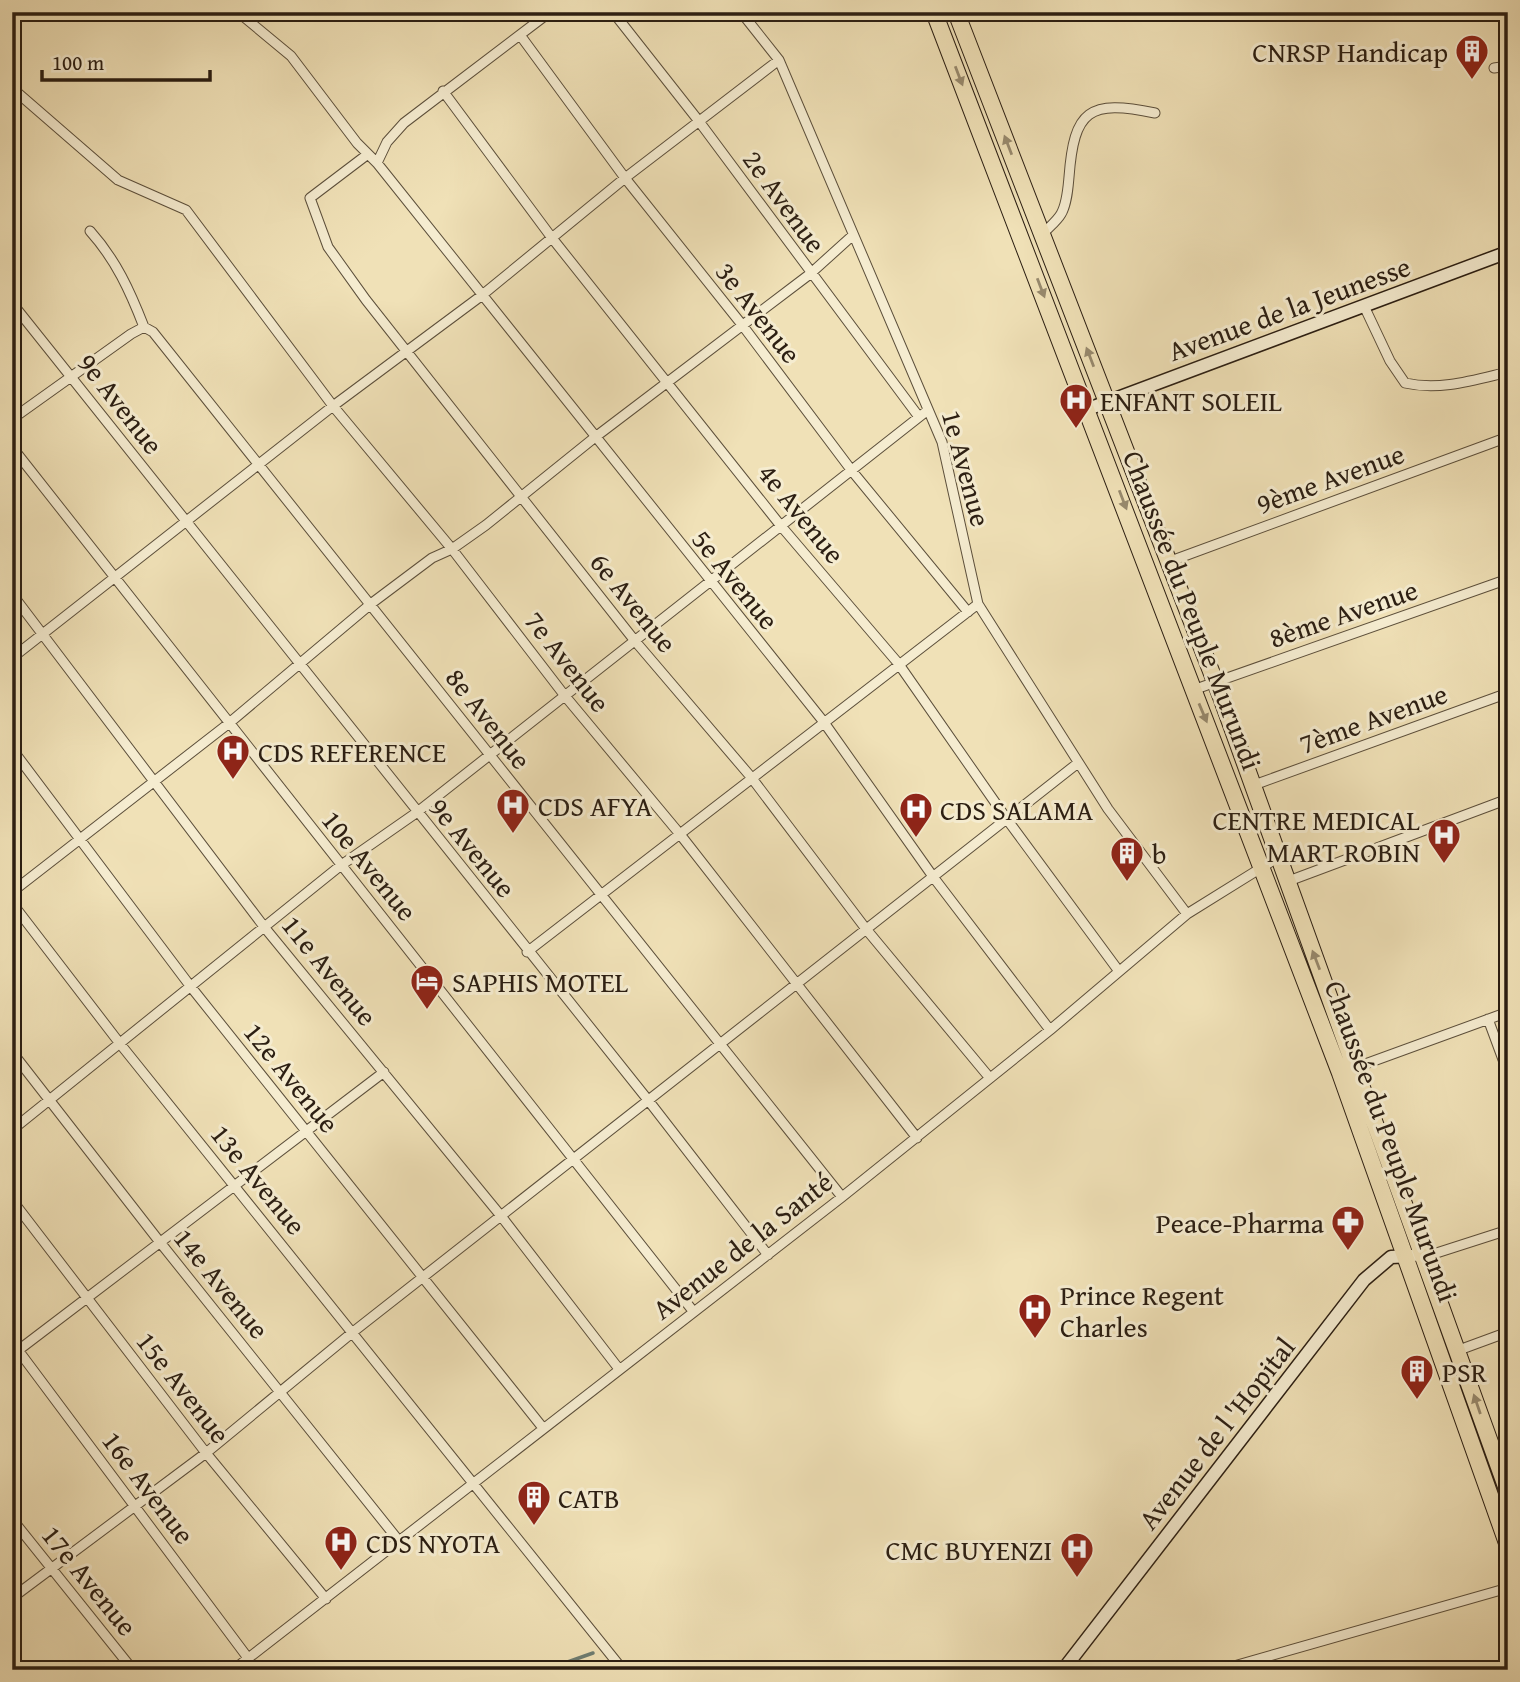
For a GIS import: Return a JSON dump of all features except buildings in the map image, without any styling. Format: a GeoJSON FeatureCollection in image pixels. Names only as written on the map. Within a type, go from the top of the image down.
{"type":"FeatureCollection","features":[{"type":"Feature","properties":{"kind":"highway","name":"Chaussée du Peuple Murundi"},"geometry":{"type":"LineString","coordinates":[[934,12],[1088,409],[1406,1256],[1501,1499],[1508,1546]]}},
{"type":"Feature","properties":{"kind":"highway","name":"Chaussée du Peuple Murundi"},"geometry":{"type":"LineString","coordinates":[[956,12],[1254,785],[1277,858],[1357,1067],[1508,1492]]}},
{"type":"Feature","properties":{"kind":"street"},"geometry":{"type":"LineString","coordinates":[[238,12],[291,56],[377,163],[387,142],[404,123],[550,12]]}},
{"type":"Feature","properties":{"kind":"street","name":"2e Avenue"},"geometry":{"type":"LineString","coordinates":[[613,12],[698,120],[919,417]]}},
{"type":"Feature","properties":{"kind":"street","name":"1e Avenue"},"geometry":{"type":"LineString","coordinates":[[741,12],[779,60],[942,442],[978,604],[1078,763],[1187,914]]}},
{"type":"Feature","properties":{"kind":"street","name":"3e Avenue"},"geometry":{"type":"LineString","coordinates":[[520,36],[625,178],[743,326],[852,471],[968,612]]}},
{"type":"Feature","properties":{"kind":"street"},"geometry":{"type":"LineString","coordinates":[[12,658],[259,463],[481,296],[698,120],[779,60]]}},
{"type":"Feature","properties":{"kind":"street"},"geometry":{"type":"LineString","coordinates":[[1494,68],[1508,65]]}},
{"type":"Feature","properties":{"kind":"street","name":"7e Avenue"},"geometry":{"type":"LineString","coordinates":[[12,88],[118,180],[186,210],[333,406],[452,549],[565,696],[679,833],[917,1138]]}},
{"type":"Feature","properties":{"kind":"street","name":"4e Avenue"},"geometry":{"type":"LineString","coordinates":[[443,91],[552,238],[781,526],[898,663],[1006,818],[1118,970]]}},
{"type":"Feature","properties":{"kind":"street"},"geometry":{"type":"LineString","coordinates":[[1042,234],[1062,214],[1072,142],[1083,120],[1107,107],[1119,105],[1155,113]]}},
{"type":"Feature","properties":{"kind":"street","name":"6e Avenue"},"geometry":{"type":"LineString","coordinates":[[368,154],[312,195],[310,202],[328,247],[406,351],[635,641],[751,777],[866,929],[989,1077]]}},
{"type":"Feature","properties":{"kind":"street","name":"5e Avenue"},"geometry":{"type":"LineString","coordinates":[[377,163],[594,438],[823,721],[934,878],[1050,1030]]}},
{"type":"Feature","properties":{"kind":"street","name":"8e Avenue"},"geometry":{"type":"LineString","coordinates":[[90,231],[122,274],[148,329],[372,603],[488,757],[722,1043],[842,1197]]}},
{"type":"Feature","properties":{"kind":"street"},"geometry":{"type":"LineString","coordinates":[[12,892],[228,724],[372,603],[432,558],[452,549],[522,498],[594,438],[810,274],[852,236]]}},
{"type":"Feature","properties":{"kind":"street","name":"Avenue de la Jeunesse"},"geometry":{"type":"LineString","coordinates":[[1088,409],[1508,252]]}},
{"type":"Feature","properties":{"kind":"street","name":"9e Avenue"},"geometry":{"type":"LineString","coordinates":[[12,303],[416,813],[648,1100],[768,1255]]}},
{"type":"Feature","properties":{"kind":"street"},"geometry":{"type":"LineString","coordinates":[[1364,306],[1390,361],[1405,383],[1424,387],[1464,383],[1508,372]]}},
{"type":"Feature","properties":{"kind":"street"},"geometry":{"type":"LineString","coordinates":[[12,419],[71,376],[148,329]]}},
{"type":"Feature","properties":{"kind":"street"},"geometry":{"type":"LineString","coordinates":[[12,1129],[121,1045],[340,866],[416,813],[929,410]]}},
{"type":"Feature","properties":{"kind":"street","name":"9ème Avenue"},"geometry":{"type":"LineString","coordinates":[[1168,562],[1508,437]]}},
{"type":"Feature","properties":{"kind":"street","name":"10e Avenue"},"geometry":{"type":"LineString","coordinates":[[12,447],[116,576],[340,866],[458,1009],[693,1311]]}},
{"type":"Feature","properties":{"kind":"street","name":"8ème Avenue"},"geometry":{"type":"LineString","coordinates":[[1193,690],[1508,579]]}},
{"type":"Feature","properties":{"kind":"street","name":"11e Avenue"},"geometry":{"type":"LineString","coordinates":[[12,594],[265,928],[501,1216],[619,1369]]}},
{"type":"Feature","properties":{"kind":"street"},"geometry":{"type":"LineString","coordinates":[[527,952],[898,663],[978,604]]}},
{"type":"Feature","properties":{"kind":"street","name":"7ème Avenue"},"geometry":{"type":"LineString","coordinates":[[1254,785],[1508,693]]}},
{"type":"Feature","properties":{"kind":"street","name":"12e Avenue"},"geometry":{"type":"LineString","coordinates":[[12,749],[191,987],[543,1428]]}},
{"type":"Feature","properties":{"kind":"street"},"geometry":{"type":"LineString","coordinates":[[12,1598],[206,1453],[353,1332],[1078,763]]}},
{"type":"Feature","properties":{"kind":"street"},"geometry":{"type":"LineString","coordinates":[[1286,882],[1508,799]]}},
{"type":"Feature","properties":{"kind":"street","name":"Avenue de la Santé"},"geometry":{"type":"LineString","coordinates":[[233,1670],[917,1138],[1187,914],[1277,858]]}},
{"type":"Feature","properties":{"kind":"street","name":"13e Avenue"},"geometry":{"type":"LineString","coordinates":[[12,903],[121,1045],[474,1481],[595,1639],[623,1670]]}},
{"type":"Feature","properties":{"kind":"street"},"geometry":{"type":"LineString","coordinates":[[1357,1067],[1508,1012]]}},
{"type":"Feature","properties":{"kind":"street"},"geometry":{"type":"LineString","coordinates":[[1488,1019],[1508,1073]]}},
{"type":"Feature","properties":{"kind":"street","name":"14e Avenue"},"geometry":{"type":"LineString","coordinates":[[12,1052],[399,1541]]}},
{"type":"Feature","properties":{"kind":"street"},"geometry":{"type":"LineString","coordinates":[[14,1349],[87,1299],[159,1241],[307,1133],[384,1072]]}},
{"type":"Feature","properties":{"kind":"street","name":"15e Avenue"},"geometry":{"type":"LineString","coordinates":[[12,1200],[206,1453],[326,1598]]}},
{"type":"Feature","properties":{"kind":"street"},"geometry":{"type":"LineString","coordinates":[[1424,1257],[1508,1230]]}},
{"type":"Feature","properties":{"kind":"street","name":"Avenue de l 'Hopital"},"geometry":{"type":"LineString","coordinates":[[1063,1670],[1364,1280],[1391,1257],[1424,1257]]}},
{"type":"Feature","properties":{"kind":"street"},"geometry":{"type":"LineString","coordinates":[[1459,1350],[1508,1332]]}},
{"type":"Feature","properties":{"kind":"street","name":"16e Avenue"},"geometry":{"type":"LineString","coordinates":[[14,1349],[248,1658]]}},
{"type":"Feature","properties":{"kind":"street","name":"17e Avenue"},"geometry":{"type":"LineString","coordinates":[[12,1519],[133,1670]]}},
{"type":"Feature","properties":{"kind":"street"},"geometry":{"type":"LineString","coordinates":[[1220,1670],[1508,1588]]}},
{"type":"Feature","properties":{"kind":"waterway"},"geometry":{"type":"LineString","coordinates":[[545,1670],[593,1653]]}},
{"type":"Feature","properties":{"kind":"place","name":"CNRSP Handicap"},"geometry":{"type":"Point","coordinates":[1472,81]}},
{"type":"Feature","properties":{"kind":"place","name":"ENFANT SOLEIL"},"geometry":{"type":"Point","coordinates":[1076,430]}},
{"type":"Feature","properties":{"kind":"place","name":"CDS REFERENCE"},"geometry":{"type":"Point","coordinates":[233,781]}},
{"type":"Feature","properties":{"kind":"place","name":"CDS AFYA"},"geometry":{"type":"Point","coordinates":[513,835]}},
{"type":"Feature","properties":{"kind":"place","name":"CDS SALAMA"},"geometry":{"type":"Point","coordinates":[916,839]}},
{"type":"Feature","properties":{"kind":"place","name":"CENTRE MEDICAL MART ROBIN"},"geometry":{"type":"Point","coordinates":[1444,865]}},
{"type":"Feature","properties":{"kind":"place","name":"b"},"geometry":{"type":"Point","coordinates":[1127,883]}},
{"type":"Feature","properties":{"kind":"place","name":"SAPHIS MOTEL"},"geometry":{"type":"Point","coordinates":[427,1011]}},
{"type":"Feature","properties":{"kind":"place","name":"Peace-Pharma"},"geometry":{"type":"Point","coordinates":[1348,1252]}},
{"type":"Feature","properties":{"kind":"place","name":"Prince Regent Charles"},"geometry":{"type":"Point","coordinates":[1035,1340]}},
{"type":"Feature","properties":{"kind":"place","name":"PSR"},"geometry":{"type":"Point","coordinates":[1417,1401]}},
{"type":"Feature","properties":{"kind":"place","name":"CATB"},"geometry":{"type":"Point","coordinates":[534,1527]}},
{"type":"Feature","properties":{"kind":"place","name":"CDS NYOTA"},"geometry":{"type":"Point","coordinates":[341,1572]}},
{"type":"Feature","properties":{"kind":"place","name":"CMC BUYENZI"},"geometry":{"type":"Point","coordinates":[1077,1579]}}]}
